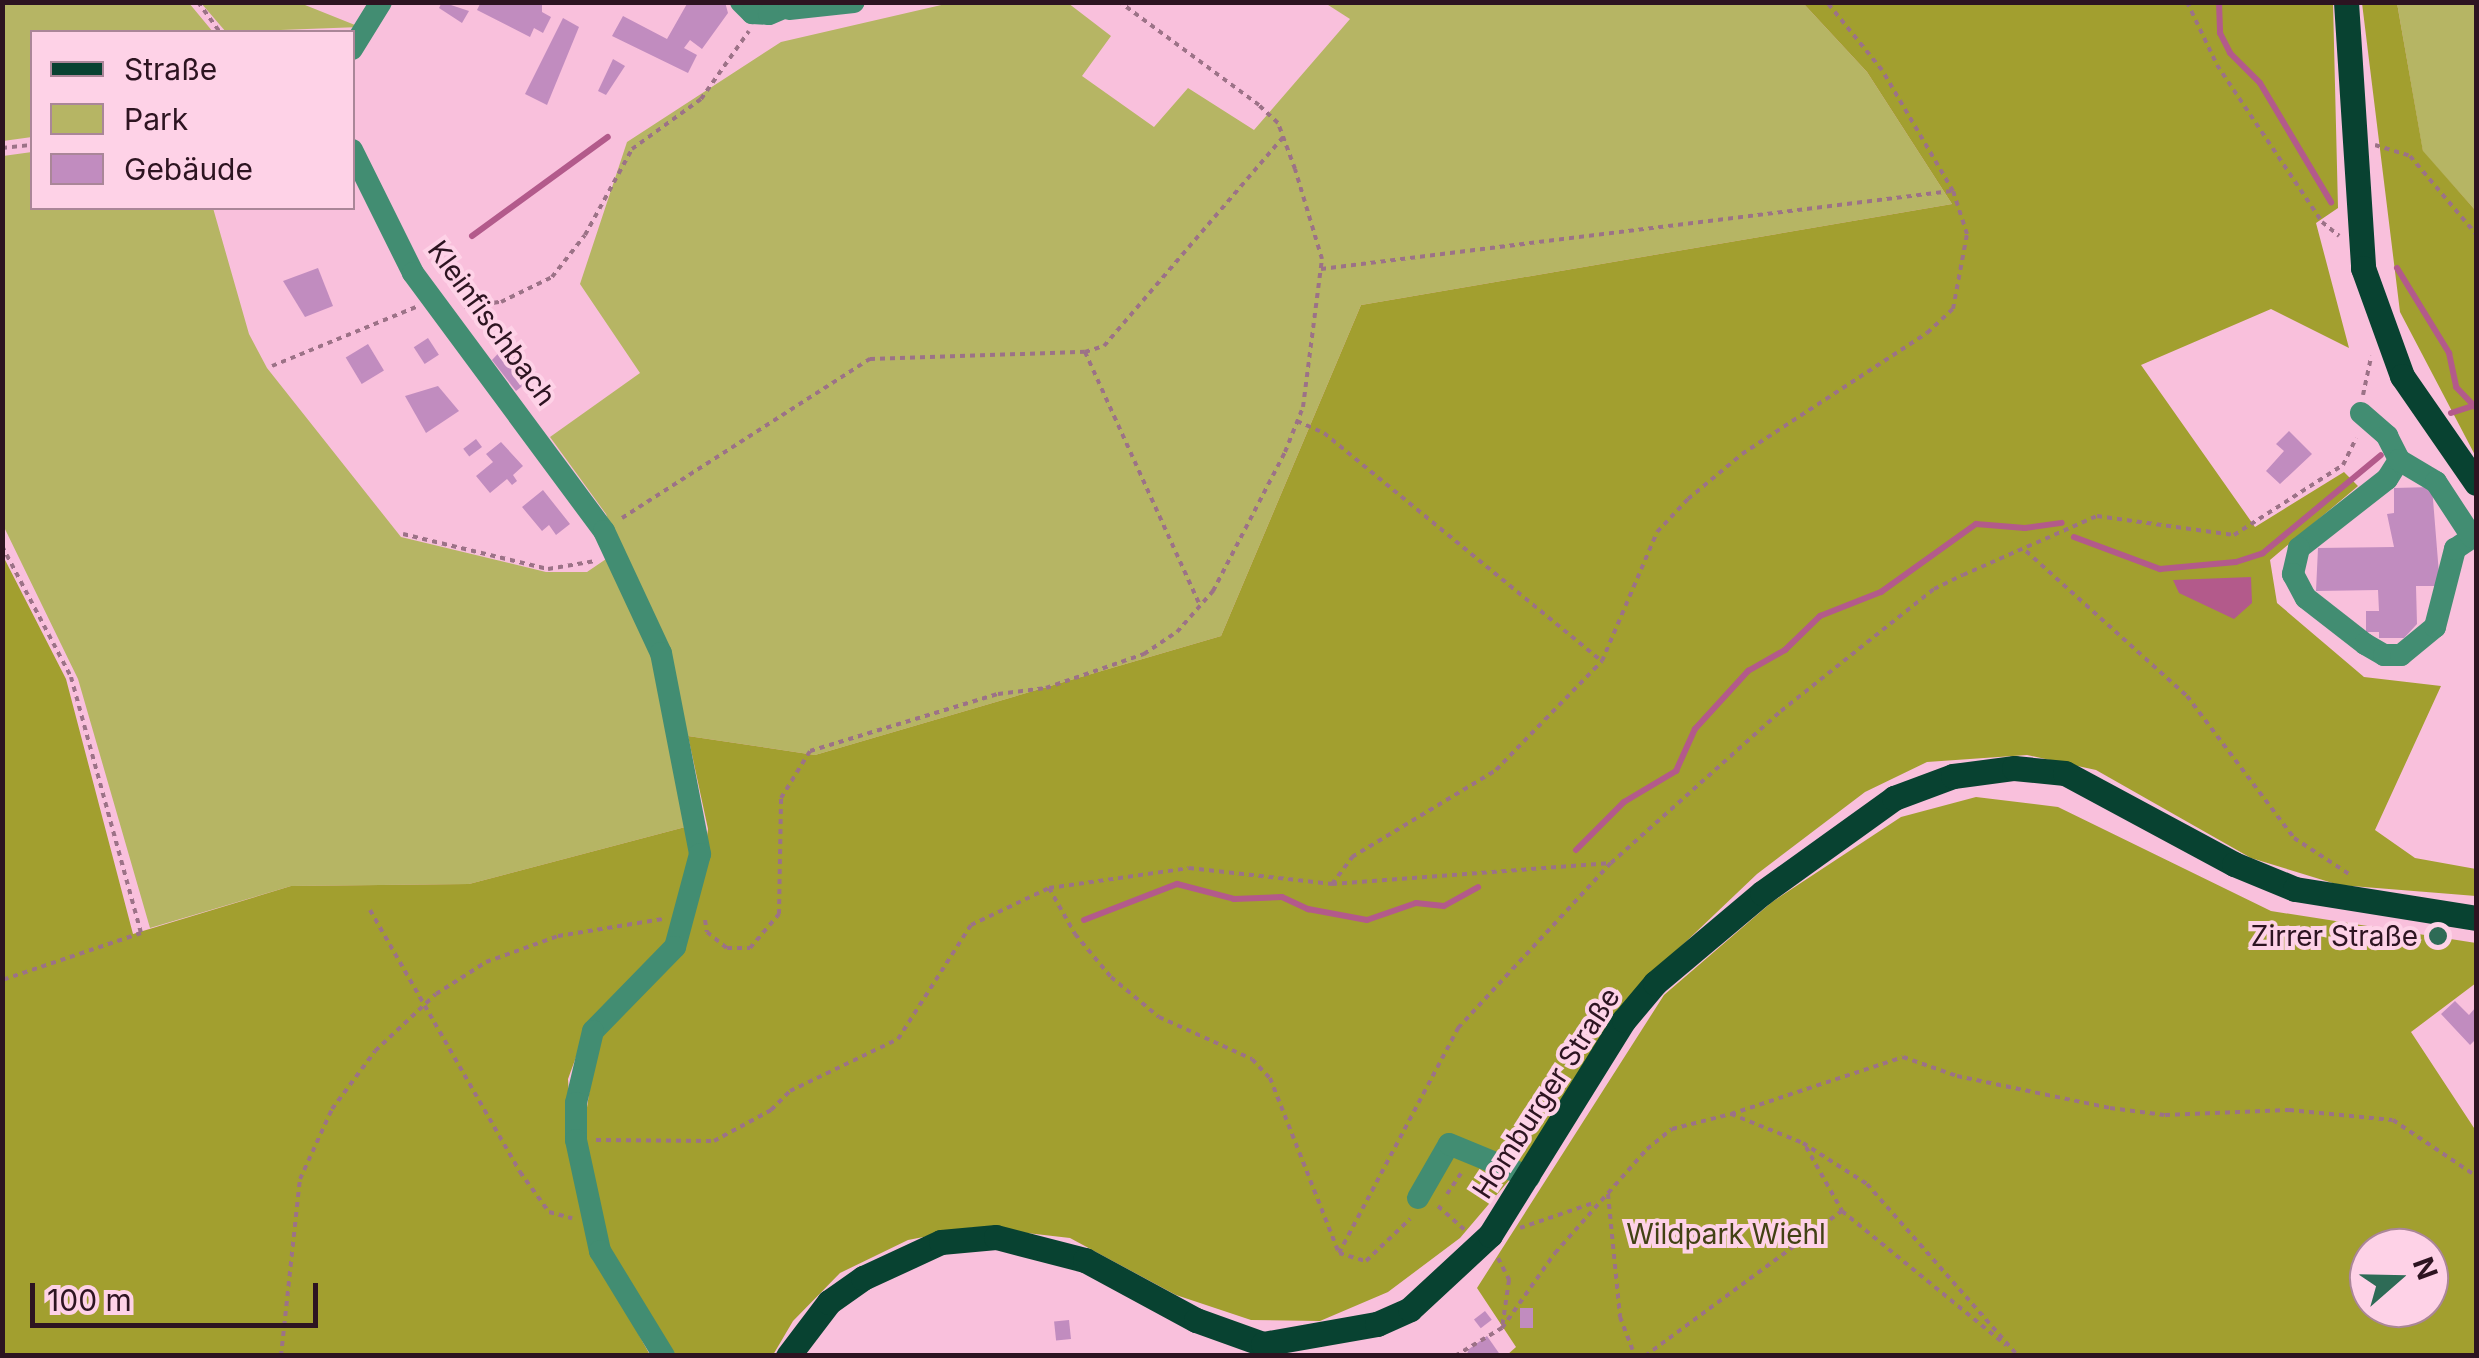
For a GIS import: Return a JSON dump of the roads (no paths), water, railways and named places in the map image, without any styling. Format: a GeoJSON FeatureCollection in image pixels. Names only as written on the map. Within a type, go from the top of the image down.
{"type":"FeatureCollection","features":[{"type":"Feature","properties":{"kind":"main road"},"geometry":{"type":"LineString","coordinates":[[2346,2],[2363,268],[2382,332],[2430,422],[2476,483]]}},
{"type":"Feature","properties":{"kind":"main road","name":"Homburger Straße"},"geometry":{"type":"LineString","coordinates":[[788,1356],[829,1302],[862,1278],[941,1242],[996,1238],[1085,1260],[1196,1320],[1263,1344],[1298,1348],[1377,1324],[1410,1309],[1484,1241],[1529,1177],[1624,1020],[1655,983],[1774,883],[1894,798],[1927,784],[1988,769],[2065,773],[2296,889],[2476,918]]}},
{"type":"Feature","properties":{"kind":"street"},"geometry":{"type":"LineString","coordinates":[[355,45],[381,2]]}},
{"type":"Feature","properties":{"kind":"street"},"geometry":{"type":"LineString","coordinates":[[750,8],[854,2]]}},
{"type":"Feature","properties":{"kind":"street","name":"Kleinfischbach"},"geometry":{"type":"LineString","coordinates":[[355,156],[413,273],[604,531],[661,653],[700,834],[695,913],[674,947],[593,1030],[578,1077],[576,1140],[589,1215],[622,1297],[664,1356]]}},
{"type":"Feature","properties":{"kind":"street"},"geometry":{"type":"LineString","coordinates":[[2361,413],[2387,436],[2399,460],[2436,482],[2474,536],[2455,549],[2435,627],[2401,655],[2384,655],[2306,598],[2293,574],[2299,548],[2387,479],[2399,460]]}},
{"type":"Feature","properties":{"kind":"street"},"geometry":{"type":"LineString","coordinates":[[1418,1198],[1448,1144],[1468,1164],[1529,1177]]}},
{"type":"Feature","properties":{"kind":"waterway"},"geometry":{"type":"LineString","coordinates":[[2219,2],[2220,33],[2230,53],[2260,83],[2331,202]]}},
{"type":"Feature","properties":{"kind":"waterway"},"geometry":{"type":"LineString","coordinates":[[472,236],[608,137]]}},
{"type":"Feature","properties":{"kind":"waterway"},"geometry":{"type":"LineString","coordinates":[[2397,268],[2449,353],[2456,387],[2476,408]]}},
{"type":"Feature","properties":{"kind":"waterway"},"geometry":{"type":"LineString","coordinates":[[2451,413],[2473,406]]}},
{"type":"Feature","properties":{"kind":"waterway"},"geometry":{"type":"LineString","coordinates":[[2074,537],[2160,569],[2236,562],[2263,553],[2381,455]]}},
{"type":"Feature","properties":{"kind":"waterway"},"geometry":{"type":"LineString","coordinates":[[1576,850],[1624,802],[1676,771],[1695,729],[1748,671],[1785,650],[1820,616],[1881,592],[1976,524],[2025,528],[2062,523]]}},
{"type":"Feature","properties":{"kind":"waterway"},"geometry":{"type":"LineString","coordinates":[[1084,920],[1177,884],[1234,899],[1282,897],[1308,909],[1367,920],[1416,903],[1444,906],[1478,887]]}},
{"type":"Feature","properties":{"kind":"place","name":"Zirrer Straße"},"geometry":{"type":"Point","coordinates":[2438,936]}},
{"type":"Feature","properties":{"kind":"park label","name":"Wildpark Wiehl"},"geometry":{"type":"Point","coordinates":[1726,1234]}}]}
